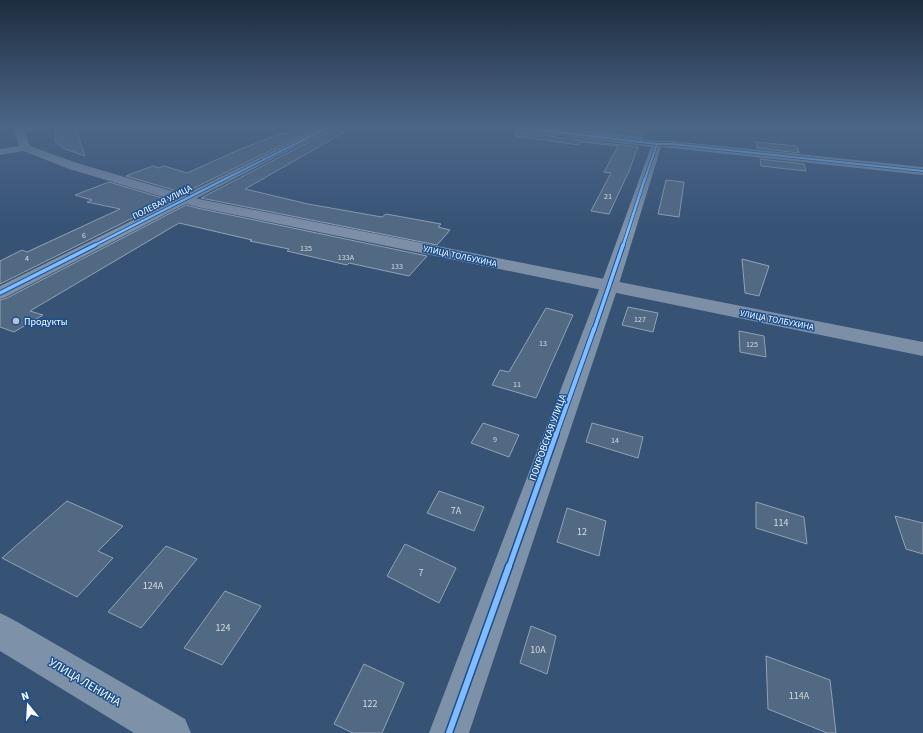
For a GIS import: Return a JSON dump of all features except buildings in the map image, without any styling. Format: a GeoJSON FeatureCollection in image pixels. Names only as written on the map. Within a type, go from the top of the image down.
{"type":"FeatureCollection","features":[{"type":"Feature","properties":{"kind":"main road","name":"УЛИЦА ТОЛБУХИНА"},"geometry":{"type":"LineString","coordinates":[[58,160],[185,200],[609,287],[923,349]]}},
{"type":"Feature","properties":{"kind":"street","name":"ПОЛЕВАЯ УЛИЦА"},"geometry":{"type":"LineString","coordinates":[[0,293],[263,160]]}},
{"type":"Feature","properties":{"kind":"street","name":"ПОКРОВСКАЯ УЛИЦА"},"geometry":{"type":"LineString","coordinates":[[448,733],[609,287],[652,160]]}},
{"type":"Feature","properties":{"kind":"street"},"geometry":{"type":"LineString","coordinates":[[823,160],[923,171]]}},
{"type":"Feature","properties":{"kind":"street","name":"УЛИЦА ЛЕНИНА"},"geometry":{"type":"LineString","coordinates":[[0,632],[171,733]]}},
{"type":"Feature","properties":{"kind":"cycle path"},"geometry":{"type":"LineString","coordinates":[[0,293],[263,160]]}},
{"type":"Feature","properties":{"kind":"cycle path"},"geometry":{"type":"LineString","coordinates":[[449,733],[609,287],[652,160]]}},
{"type":"Feature","properties":{"kind":"cycle path"},"geometry":{"type":"LineString","coordinates":[[823,160],[923,171]]}},
{"type":"Feature","properties":{"kind":"place","name":"Продукты"},"geometry":{"type":"Point","coordinates":[16,321]}}]}
